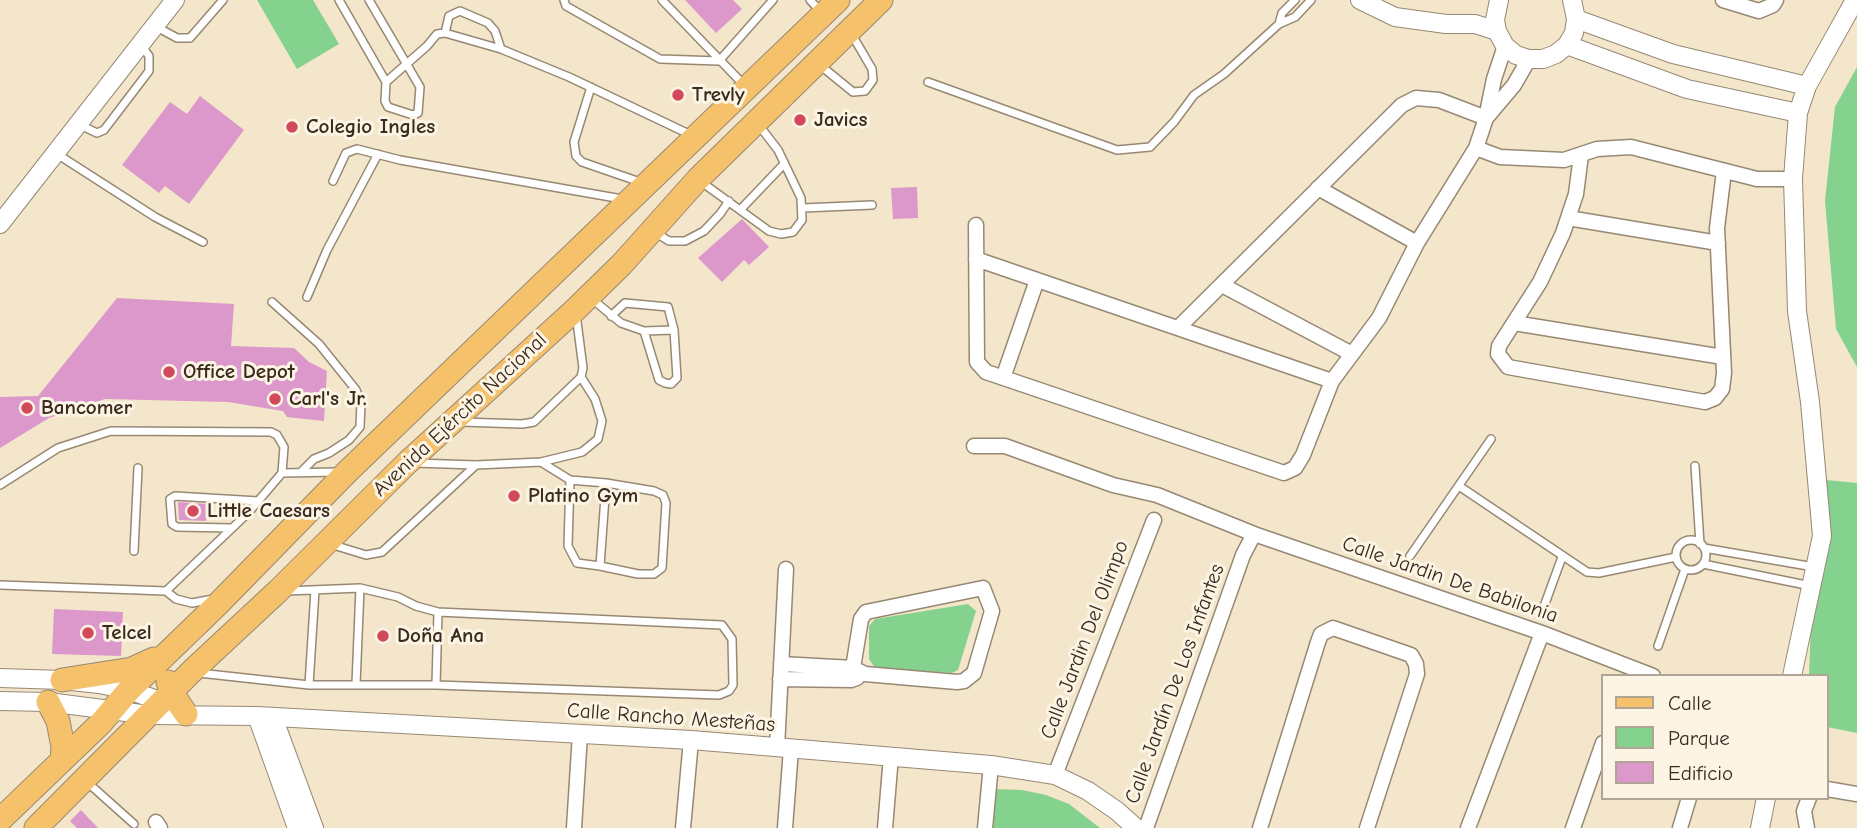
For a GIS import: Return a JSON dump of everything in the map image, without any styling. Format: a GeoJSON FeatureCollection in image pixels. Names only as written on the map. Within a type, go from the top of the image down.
{"type":"FeatureCollection","features":[{"type":"Feature","properties":{"kind":"main road","name":"Avenida Ejército Nacional"},"geometry":{"type":"LineString","coordinates":[[40,825],[191,672],[278,591],[408,462],[582,303],[698,179],[881,0]]}},
{"type":"Feature","properties":{"kind":"main road","name":"Avenida Ejército Nacional"},"geometry":{"type":"LineString","coordinates":[[0,820],[347,472],[787,49],[824,5]]}},
{"type":"Feature","properties":{"kind":"main road"},"geometry":{"type":"LineString","coordinates":[[757,124],[757,109],[779,72],[787,49]]}},
{"type":"Feature","properties":{"kind":"main road"},"geometry":{"type":"LineString","coordinates":[[698,179],[732,132],[729,124],[719,114]]}},
{"type":"Feature","properties":{"kind":"main road"},"geometry":{"type":"LineString","coordinates":[[186,714],[162,703],[170,668],[222,600]]}},
{"type":"Feature","properties":{"kind":"main road"},"geometry":{"type":"LineString","coordinates":[[62,680],[132,669],[164,655]]}},
{"type":"Feature","properties":{"kind":"main road"},"geometry":{"type":"LineString","coordinates":[[48,702],[58,720],[63,747],[62,760]]}},
{"type":"Feature","properties":{"kind":"main road"},"geometry":{"type":"LineString","coordinates":[[40,825],[58,799],[108,744],[106,716]]}},
{"type":"Feature","properties":{"kind":"street"},"geometry":{"type":"LineString","coordinates":[[0,224],[174,0]]}},
{"type":"Feature","properties":{"kind":"street"},"geometry":{"type":"LineString","coordinates":[[1360,0],[1395,17],[1446,24],[1475,24],[1501,39],[1516,55],[1529,59],[1543,59],[1556,54],[1567,45],[1574,33],[1576,19],[1572,0]]}},
{"type":"Feature","properties":{"kind":"street"},"geometry":{"type":"LineString","coordinates":[[976,225],[977,362],[986,372],[1284,473],[1295,468],[1303,455],[1332,380],[1379,318],[1418,243],[1476,148],[1486,118],[1501,39],[1495,20],[1499,0]]}},
{"type":"Feature","properties":{"kind":"street"},"geometry":{"type":"LineString","coordinates":[[1725,0],[1759,11],[1773,5],[1776,0]]}},
{"type":"Feature","properties":{"kind":"street"},"geometry":{"type":"LineString","coordinates":[[1792,674],[1822,536],[1810,402],[1797,311],[1793,179],[1798,113],[1807,86],[1855,0]]}},
{"type":"Feature","properties":{"kind":"street"},"geometry":{"type":"LineString","coordinates":[[1576,19],[1673,54],[1807,86]]}},
{"type":"Feature","properties":{"kind":"street"},"geometry":{"type":"LineString","coordinates":[[1567,45],[1687,89],[1798,113]]}},
{"type":"Feature","properties":{"kind":"street"},"geometry":{"type":"LineString","coordinates":[[1486,118],[1514,85],[1529,59]]}},
{"type":"Feature","properties":{"kind":"street"},"geometry":{"type":"LineString","coordinates":[[1178,328],[1402,105],[1416,98],[1439,100],[1486,118]]}},
{"type":"Feature","properties":{"kind":"street"},"geometry":{"type":"LineString","coordinates":[[1476,148],[1500,157],[1564,160],[1597,149],[1630,147],[1756,179],[1793,179]]}},
{"type":"Feature","properties":{"kind":"street"},"geometry":{"type":"LineString","coordinates":[[1581,155],[1576,194],[1568,218],[1540,282],[1499,346],[1498,354],[1508,367],[1705,401],[1715,398],[1722,389],[1717,228],[1724,171]]}},
{"type":"Feature","properties":{"kind":"street"},"geometry":{"type":"LineString","coordinates":[[1318,188],[1418,243]]}},
{"type":"Feature","properties":{"kind":"street"},"geometry":{"type":"LineString","coordinates":[[1568,218],[1718,243]]}},
{"type":"Feature","properties":{"kind":"street"},"geometry":{"type":"LineString","coordinates":[[976,259],[1332,380]]}},
{"type":"Feature","properties":{"kind":"street"},"geometry":{"type":"LineString","coordinates":[[1003,377],[1038,280]]}},
{"type":"Feature","properties":{"kind":"street"},"geometry":{"type":"LineString","coordinates":[[1222,285],[1352,354]]}},
{"type":"Feature","properties":{"kind":"street"},"geometry":{"type":"LineString","coordinates":[[1514,323],[1723,357]]}},
{"type":"Feature","properties":{"kind":"street","name":"Calle Jardin De Babilonia"},"geometry":{"type":"LineString","coordinates":[[974,446],[1005,446],[1113,485],[1157,495],[1254,534],[1542,633],[1648,674]]}},
{"type":"Feature","properties":{"kind":"street","name":"Calle Jardin Del Olimpo"},"geometry":{"type":"LineString","coordinates":[[1055,775],[1154,520]]}},
{"type":"Feature","properties":{"kind":"street","name":"Calle Jardín De Los Infantes"},"geometry":{"type":"LineString","coordinates":[[1146,828],[1244,555],[1254,534]]}},
{"type":"Feature","properties":{"kind":"street"},"geometry":{"type":"LineString","coordinates":[[785,828],[780,679],[786,569]]}},
{"type":"Feature","properties":{"kind":"street"},"geometry":{"type":"LineString","coordinates":[[781,664],[856,674],[957,682],[974,673],[992,611],[983,588],[866,612],[861,619],[856,674]]}},
{"type":"Feature","properties":{"kind":"street"},"geometry":{"type":"LineString","coordinates":[[1260,828],[1318,642],[1321,634],[1333,628],[1411,655],[1417,669],[1367,828]]}},
{"type":"Feature","properties":{"kind":"street"},"geometry":{"type":"LineString","coordinates":[[1468,828],[1542,633]]}},
{"type":"Feature","properties":{"kind":"street"},"geometry":{"type":"LineString","coordinates":[[780,679],[856,674]]}},
{"type":"Feature","properties":{"kind":"street"},"geometry":{"type":"LineString","coordinates":[[0,678],[62,680],[129,690],[162,703]]}},
{"type":"Feature","properties":{"kind":"street"},"geometry":{"type":"LineString","coordinates":[[0,701],[48,702],[106,716],[162,703]]}},
{"type":"Feature","properties":{"kind":"street","name":"Calle Rancho Mesteñas"},"geometry":{"type":"LineString","coordinates":[[162,703],[186,714],[691,740],[990,765],[1055,775],[1088,791],[1136,828]]}},
{"type":"Feature","properties":{"kind":"street"},"geometry":{"type":"LineString","coordinates":[[265,717],[297,828]]}},
{"type":"Feature","properties":{"kind":"street"},"geometry":{"type":"LineString","coordinates":[[265,717],[314,828]]}},
{"type":"Feature","properties":{"kind":"street"},"geometry":{"type":"LineString","coordinates":[[574,828],[580,734]]}},
{"type":"Feature","properties":{"kind":"street"},"geometry":{"type":"LineString","coordinates":[[683,828],[691,740]]}},
{"type":"Feature","properties":{"kind":"street"},"geometry":{"type":"LineString","coordinates":[[1573,828],[1602,746]]}},
{"type":"Feature","properties":{"kind":"street"},"geometry":{"type":"LineString","coordinates":[[885,828],[891,756]]}},
{"type":"Feature","properties":{"kind":"street"},"geometry":{"type":"LineString","coordinates":[[985,828],[990,765]]}},
{"type":"Feature","properties":{"kind":"street"},"geometry":{"type":"LineString","coordinates":[[1829,789],[1857,794]]}},
{"type":"Feature","properties":{"kind":"street"},"geometry":{"type":"LineString","coordinates":[[1679,828],[1688,800]]}},
{"type":"Feature","properties":{"kind":"street"},"geometry":{"type":"LineString","coordinates":[[1759,828],[1766,800]]}},
{"type":"Feature","properties":{"kind":"street"},"geometry":{"type":"LineString","coordinates":[[1807,828],[1804,811],[1808,800]]}},
{"type":"Feature","properties":{"kind":"lane"},"geometry":{"type":"LineString","coordinates":[[155,25],[177,38],[190,38],[223,0]]}},
{"type":"Feature","properties":{"kind":"lane"},"geometry":{"type":"LineString","coordinates":[[339,0],[386,82],[385,101],[388,107],[416,115],[419,110],[420,87],[369,0]]}},
{"type":"Feature","properties":{"kind":"lane"},"geometry":{"type":"LineString","coordinates":[[564,0],[566,6],[660,59],[719,61],[774,0]]}},
{"type":"Feature","properties":{"kind":"lane"},"geometry":{"type":"LineString","coordinates":[[662,0],[747,88]]}},
{"type":"Feature","properties":{"kind":"lane"},"geometry":{"type":"LineString","coordinates":[[1279,24],[1282,13],[1295,0]]}},
{"type":"Feature","properties":{"kind":"lane"},"geometry":{"type":"LineString","coordinates":[[928,82],[1116,150],[1150,147],[1174,122],[1194,95],[1224,74],[1279,24],[1295,17],[1311,0]]}},
{"type":"Feature","properties":{"kind":"lane"},"geometry":{"type":"LineString","coordinates":[[445,33],[449,16],[460,11],[488,23],[495,31],[501,50]]}},
{"type":"Feature","properties":{"kind":"lane"},"geometry":{"type":"LineString","coordinates":[[817,63],[853,92],[865,91],[873,80],[872,69],[849,31]]}},
{"type":"Feature","properties":{"kind":"lane"},"geometry":{"type":"LineString","coordinates":[[386,82],[437,34],[445,33],[501,50],[591,88],[695,137]]}},
{"type":"Feature","properties":{"kind":"lane"},"geometry":{"type":"LineString","coordinates":[[78,124],[97,132],[104,130],[149,71],[149,56],[140,44]]}},
{"type":"Feature","properties":{"kind":"lane"},"geometry":{"type":"LineString","coordinates":[[591,88],[574,142],[576,156],[582,162],[647,185]]}},
{"type":"Feature","properties":{"kind":"lane"},"geometry":{"type":"LineString","coordinates":[[698,179],[769,231],[781,234],[793,232],[802,220],[801,198],[770,137],[757,124]]}},
{"type":"Feature","properties":{"kind":"lane"},"geometry":{"type":"LineString","coordinates":[[333,181],[346,153],[356,149],[400,160],[630,200]]}},
{"type":"Feature","properties":{"kind":"lane"},"geometry":{"type":"LineString","coordinates":[[55,153],[155,217],[203,242]]}},
{"type":"Feature","properties":{"kind":"lane"},"geometry":{"type":"LineString","coordinates":[[307,297],[327,250],[378,154]]}},
{"type":"Feature","properties":{"kind":"lane"},"geometry":{"type":"LineString","coordinates":[[741,209],[784,164]]}},
{"type":"Feature","properties":{"kind":"lane"},"geometry":{"type":"LineString","coordinates":[[652,230],[669,241],[685,241],[704,231],[729,201]]}},
{"type":"Feature","properties":{"kind":"lane"},"geometry":{"type":"LineString","coordinates":[[803,208],[872,205]]}},
{"type":"Feature","properties":{"kind":"lane"},"geometry":{"type":"LineString","coordinates":[[272,302],[318,344],[356,390],[361,403],[360,427],[349,440],[314,459],[301,472]]}},
{"type":"Feature","properties":{"kind":"lane"},"geometry":{"type":"LineString","coordinates":[[450,422],[534,422],[581,377],[582,303],[621,323],[645,331],[674,330]]}},
{"type":"Feature","properties":{"kind":"lane"},"geometry":{"type":"LineString","coordinates":[[611,316],[625,303],[668,307],[674,330],[677,378],[671,384],[659,380],[645,331]]}},
{"type":"Feature","properties":{"kind":"lane"},"geometry":{"type":"LineString","coordinates":[[408,462],[476,465],[541,462],[582,452],[598,439],[602,421],[595,398],[581,377]]}},
{"type":"Feature","properties":{"kind":"lane"},"geometry":{"type":"LineString","coordinates":[[0,485],[58,448],[111,431],[271,432],[277,435],[284,447],[282,473],[232,528],[166,591]]}},
{"type":"Feature","properties":{"kind":"lane"},"geometry":{"type":"LineString","coordinates":[[1410,556],[1491,439]]}},
{"type":"Feature","properties":{"kind":"lane"},"geometry":{"type":"LineString","coordinates":[[541,462],[570,480],[606,483],[663,495],[666,503],[662,568],[654,574],[638,574],[577,563],[568,546],[570,480]]}},
{"type":"Feature","properties":{"kind":"lane"},"geometry":{"type":"LineString","coordinates":[[326,542],[366,555],[382,552],[476,465]]}},
{"type":"Feature","properties":{"kind":"lane"},"geometry":{"type":"LineString","coordinates":[[1695,466],[1702,546],[1706,556],[1703,564],[1695,570],[1685,569],[1677,562],[1676,552],[1681,543],[1691,540],[1702,546],[1816,568]]}},
{"type":"Feature","properties":{"kind":"lane"},"geometry":{"type":"LineString","coordinates":[[134,551],[138,468]]}},
{"type":"Feature","properties":{"kind":"lane"},"geometry":{"type":"LineString","coordinates":[[282,473],[347,472]]}},
{"type":"Feature","properties":{"kind":"lane"},"geometry":{"type":"LineString","coordinates":[[600,566],[606,483]]}},
{"type":"Feature","properties":{"kind":"lane"},"geometry":{"type":"LineString","coordinates":[[1458,486],[1581,570],[1600,573],[1676,557]]}},
{"type":"Feature","properties":{"kind":"lane"},"geometry":{"type":"LineString","coordinates":[[232,528],[177,527],[172,524],[170,499],[175,495],[258,501]]}},
{"type":"Feature","properties":{"kind":"lane"},"geometry":{"type":"LineString","coordinates":[[1542,612],[1562,557]]}},
{"type":"Feature","properties":{"kind":"lane"},"geometry":{"type":"LineString","coordinates":[[1753,576],[1756,557]]}},
{"type":"Feature","properties":{"kind":"lane"},"geometry":{"type":"LineString","coordinates":[[1703,564],[1811,586]]}},
{"type":"Feature","properties":{"kind":"lane"},"geometry":{"type":"LineString","coordinates":[[1658,646],[1685,569]]}},
{"type":"Feature","properties":{"kind":"lane"},"geometry":{"type":"LineString","coordinates":[[0,584],[166,591],[177,599],[192,603],[222,600]]}},
{"type":"Feature","properties":{"kind":"lane"},"geometry":{"type":"LineString","coordinates":[[191,672],[309,685],[436,685],[719,695],[729,691],[733,685],[732,639],[722,625],[438,612],[416,606],[398,597],[360,588],[278,591]]}},
{"type":"Feature","properties":{"kind":"lane"},"geometry":{"type":"LineString","coordinates":[[356,684],[360,588]]}},
{"type":"Feature","properties":{"kind":"lane"},"geometry":{"type":"LineString","coordinates":[[309,685],[315,590]]}},
{"type":"Feature","properties":{"kind":"lane"},"geometry":{"type":"LineString","coordinates":[[436,685],[438,612]]}},
{"type":"Feature","properties":{"kind":"lane"},"geometry":{"type":"LineString","coordinates":[[83,779],[134,824]]}},
{"type":"Feature","properties":{"kind":"green space"},"geometry":{"type":"Polygon","coordinates":[[[257,0],[313,0],[339,44],[297,69],[257,0]]]}},
{"type":"Feature","properties":{"kind":"green space"},"geometry":{"type":"Polygon","coordinates":[[[1857,67],[1857,367],[1836,329],[1825,201],[1835,107],[1857,67]]]}},
{"type":"Feature","properties":{"kind":"green space"},"geometry":{"type":"Polygon","coordinates":[[[1816,479],[1857,483],[1857,733],[1829,727],[1829,674],[1809,674],[1816,479]]]}},
{"type":"Feature","properties":{"kind":"green space"},"geometry":{"type":"Polygon","coordinates":[[[968,604],[976,611],[958,670],[952,673],[875,668],[869,659],[869,626],[875,619],[968,604]]]}},
{"type":"Feature","properties":{"kind":"green space"},"geometry":{"type":"Polygon","coordinates":[[[995,789],[1022,790],[1046,795],[1069,804],[1100,828],[988,828],[995,789]]]}},
{"type":"Feature","properties":{"kind":"building"},"geometry":{"type":"Polygon","coordinates":[[[685,0],[733,0],[742,9],[716,33],[685,0]]]}},
{"type":"Feature","properties":{"kind":"building"},"geometry":{"type":"Polygon","coordinates":[[[200,96],[244,130],[189,204],[165,186],[159,193],[122,165],[170,102],[187,114],[200,96]]]}},
{"type":"Feature","properties":{"kind":"building"},"geometry":{"type":"Polygon","coordinates":[[[917,187],[918,218],[893,219],[891,188],[917,187]]]}},
{"type":"Feature","properties":{"kind":"building"},"geometry":{"type":"Polygon","coordinates":[[[742,219],[769,247],[749,265],[744,260],[722,282],[698,258],[742,219]]]}},
{"type":"Feature","properties":{"kind":"building"},"geometry":{"type":"Polygon","coordinates":[[[117,298],[234,304],[231,346],[294,348],[309,362],[327,371],[324,421],[287,417],[283,411],[228,402],[105,399],[49,418],[0,448],[0,397],[38,396],[117,298]]]}},
{"type":"Feature","properties":{"kind":"building","name":"Little Caesars"},"geometry":{"type":"Polygon","coordinates":[[[178,502],[207,504],[206,521],[179,520],[178,502]]]}},
{"type":"Feature","properties":{"kind":"building","name":"Telcel"},"geometry":{"type":"Polygon","coordinates":[[[54,609],[123,612],[121,656],[52,654],[54,609]]]}},
{"type":"Feature","properties":{"kind":"building"},"geometry":{"type":"Polygon","coordinates":[[[81,810],[98,828],[77,828],[70,821],[81,810]]]}},
{"type":"Feature","properties":{"kind":"place","name":"Trevly"},"geometry":{"type":"Point","coordinates":[678,95]}},
{"type":"Feature","properties":{"kind":"place","name":"Javics"},"geometry":{"type":"Point","coordinates":[800,120]}},
{"type":"Feature","properties":{"kind":"place","name":"Colegio Ingles"},"geometry":{"type":"Point","coordinates":[292,127]}},
{"type":"Feature","properties":{"kind":"place","name":"Office Depot"},"geometry":{"type":"Point","coordinates":[169,372]}},
{"type":"Feature","properties":{"kind":"place","name":"Carl's Jr."},"geometry":{"type":"Point","coordinates":[275,399]}},
{"type":"Feature","properties":{"kind":"place","name":"Bancomer"},"geometry":{"type":"Point","coordinates":[27,408]}},
{"type":"Feature","properties":{"kind":"place","name":"Platino Gym"},"geometry":{"type":"Point","coordinates":[514,496]}},
{"type":"Feature","properties":{"kind":"place","name":"Little Caesars"},"geometry":{"type":"Point","coordinates":[193,511]}},
{"type":"Feature","properties":{"kind":"place","name":"Telcel"},"geometry":{"type":"Point","coordinates":[88,633]}},
{"type":"Feature","properties":{"kind":"place","name":"Doña Ana"},"geometry":{"type":"Point","coordinates":[383,636]}}]}
